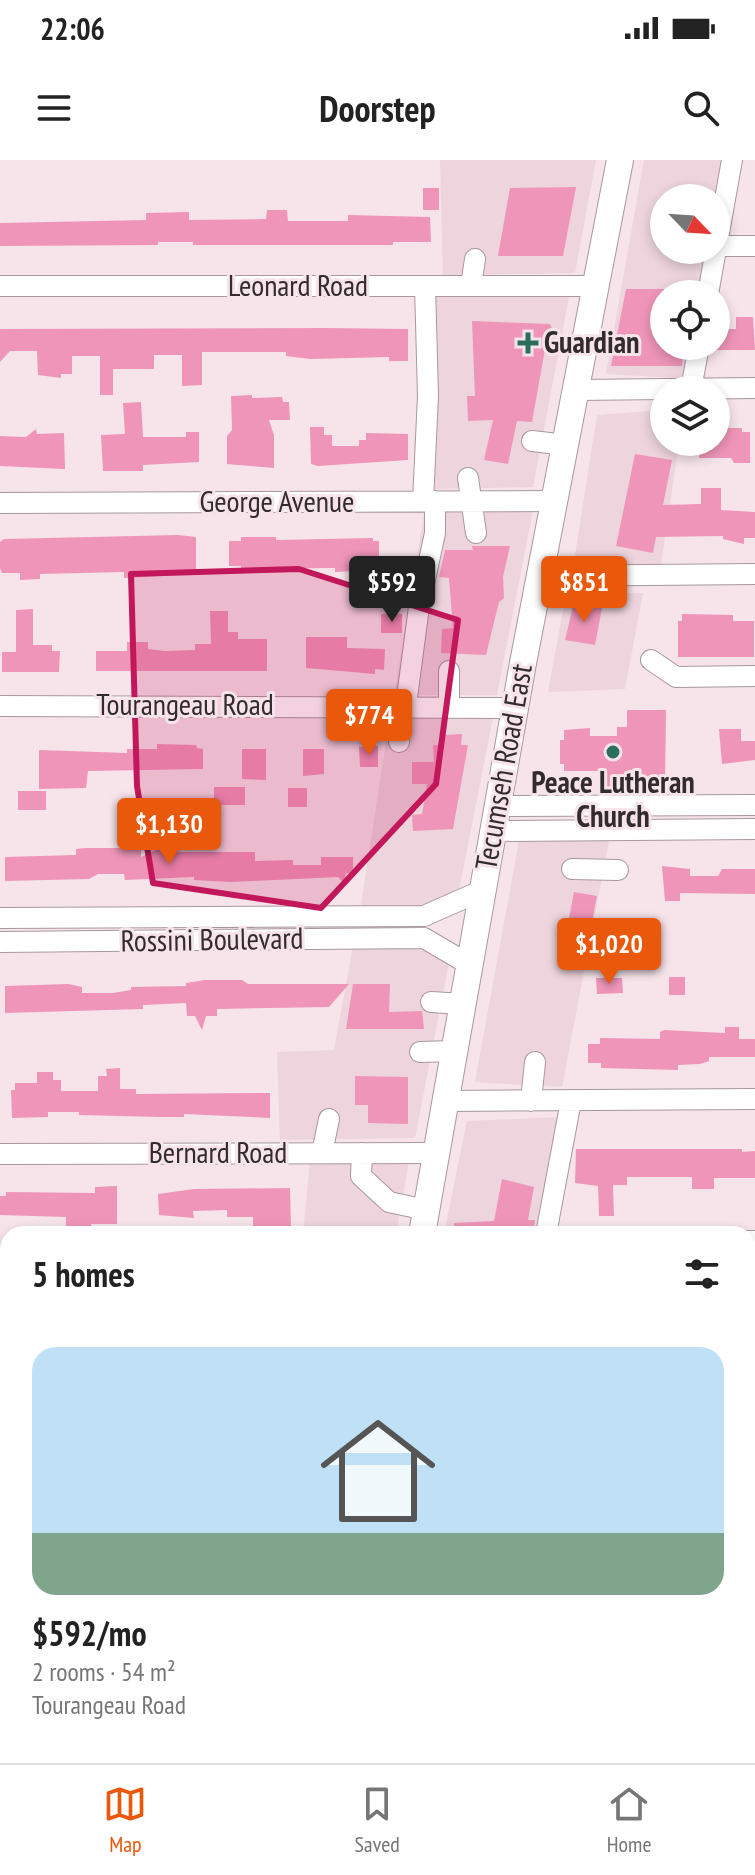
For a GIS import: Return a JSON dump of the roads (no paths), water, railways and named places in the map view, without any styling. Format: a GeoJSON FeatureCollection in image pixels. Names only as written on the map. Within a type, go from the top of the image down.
{"type":"FeatureCollection","features":[{"type":"Feature","properties":{"kind":"main road","name":"Tecumseh Road East"},"geometry":{"type":"LineString","coordinates":[[424,1222],[515,708],[620,160]]}},
{"type":"Feature","properties":{"kind":"street"},"geometry":{"type":"LineString","coordinates":[[728,184],[732,160]]}},
{"type":"Feature","properties":{"kind":"street"},"geometry":{"type":"LineString","coordinates":[[730,246],[755,246]]}},
{"type":"Feature","properties":{"kind":"street"},"geometry":{"type":"LineString","coordinates":[[457,292],[475,259]]}},
{"type":"Feature","properties":{"kind":"street","name":"Leonard Road"},"geometry":{"type":"LineString","coordinates":[[0,286],[425,286],[457,292],[542,294],[596,286]]}},
{"type":"Feature","properties":{"kind":"street"},"geometry":{"type":"LineString","coordinates":[[399,742],[401,705],[435,533],[429,501],[425,286]]}},
{"type":"Feature","properties":{"kind":"street"},"geometry":{"type":"LineString","coordinates":[[730,388],[755,388]]}},
{"type":"Feature","properties":{"kind":"street"},"geometry":{"type":"LineString","coordinates":[[577,390],[650,389]]}},
{"type":"Feature","properties":{"kind":"street"},"geometry":{"type":"LineString","coordinates":[[532,441],[566,445]]}},
{"type":"Feature","properties":{"kind":"street"},"geometry":{"type":"LineString","coordinates":[[468,478],[476,533]]}},
{"type":"Feature","properties":{"kind":"street","name":"George Avenue"},"geometry":{"type":"LineString","coordinates":[[0,503],[555,501]]}},
{"type":"Feature","properties":{"kind":"street"},"geometry":{"type":"LineString","coordinates":[[540,576],[755,574]]}},
{"type":"Feature","properties":{"kind":"street"},"geometry":{"type":"LineString","coordinates":[[651,660],[676,677],[755,676]]}},
{"type":"Feature","properties":{"kind":"street"},"geometry":{"type":"LineString","coordinates":[[449,671],[449,706]]}},
{"type":"Feature","properties":{"kind":"street","name":"Tourangeau Road"},"geometry":{"type":"LineString","coordinates":[[0,706],[401,705],[515,708]]}},
{"type":"Feature","properties":{"kind":"street"},"geometry":{"type":"LineString","coordinates":[[632,805],[633,830]]}},
{"type":"Feature","properties":{"kind":"street"},"geometry":{"type":"LineString","coordinates":[[495,818],[632,805],[755,805]]}},
{"type":"Feature","properties":{"kind":"street"},"geometry":{"type":"LineString","coordinates":[[495,818],[633,830],[755,829]]}},
{"type":"Feature","properties":{"kind":"street"},"geometry":{"type":"LineString","coordinates":[[572,869],[618,870]]}},
{"type":"Feature","properties":{"kind":"street","name":"Rossini Boulevard"},"geometry":{"type":"LineString","coordinates":[[0,918],[424,916],[483,890]]}},
{"type":"Feature","properties":{"kind":"street"},"geometry":{"type":"LineString","coordinates":[[424,916],[424,938],[470,965]]}},
{"type":"Feature","properties":{"kind":"street","name":"Rossini Boulevard"},"geometry":{"type":"LineString","coordinates":[[0,942],[424,938]]}},
{"type":"Feature","properties":{"kind":"street"},"geometry":{"type":"LineString","coordinates":[[431,1002],[463,1004]]}},
{"type":"Feature","properties":{"kind":"street"},"geometry":{"type":"LineString","coordinates":[[420,1052],[454,1051]]}},
{"type":"Feature","properties":{"kind":"street"},"geometry":{"type":"LineString","coordinates":[[531,1101],[535,1062]]}},
{"type":"Feature","properties":{"kind":"street"},"geometry":{"type":"LineString","coordinates":[[446,1101],[755,1099]]}},
{"type":"Feature","properties":{"kind":"street"},"geometry":{"type":"LineString","coordinates":[[548,1226],[571,1101]]}},
{"type":"Feature","properties":{"kind":"street"},"geometry":{"type":"LineString","coordinates":[[322,1153],[329,1119]]}},
{"type":"Feature","properties":{"kind":"street"},"geometry":{"type":"LineString","coordinates":[[362,1153],[361,1176],[389,1202],[424,1222]]}},
{"type":"Feature","properties":{"kind":"street","name":"Bernard Road"},"geometry":{"type":"LineString","coordinates":[[0,1154],[436,1153]]}},
{"type":"Feature","properties":{"kind":"place","name":"Guardian"},"geometry":{"type":"Point","coordinates":[528,343]}},
{"type":"Feature","properties":{"kind":"place","name":"Peace Lutheran Church"},"geometry":{"type":"Point","coordinates":[613,752]}}]}
